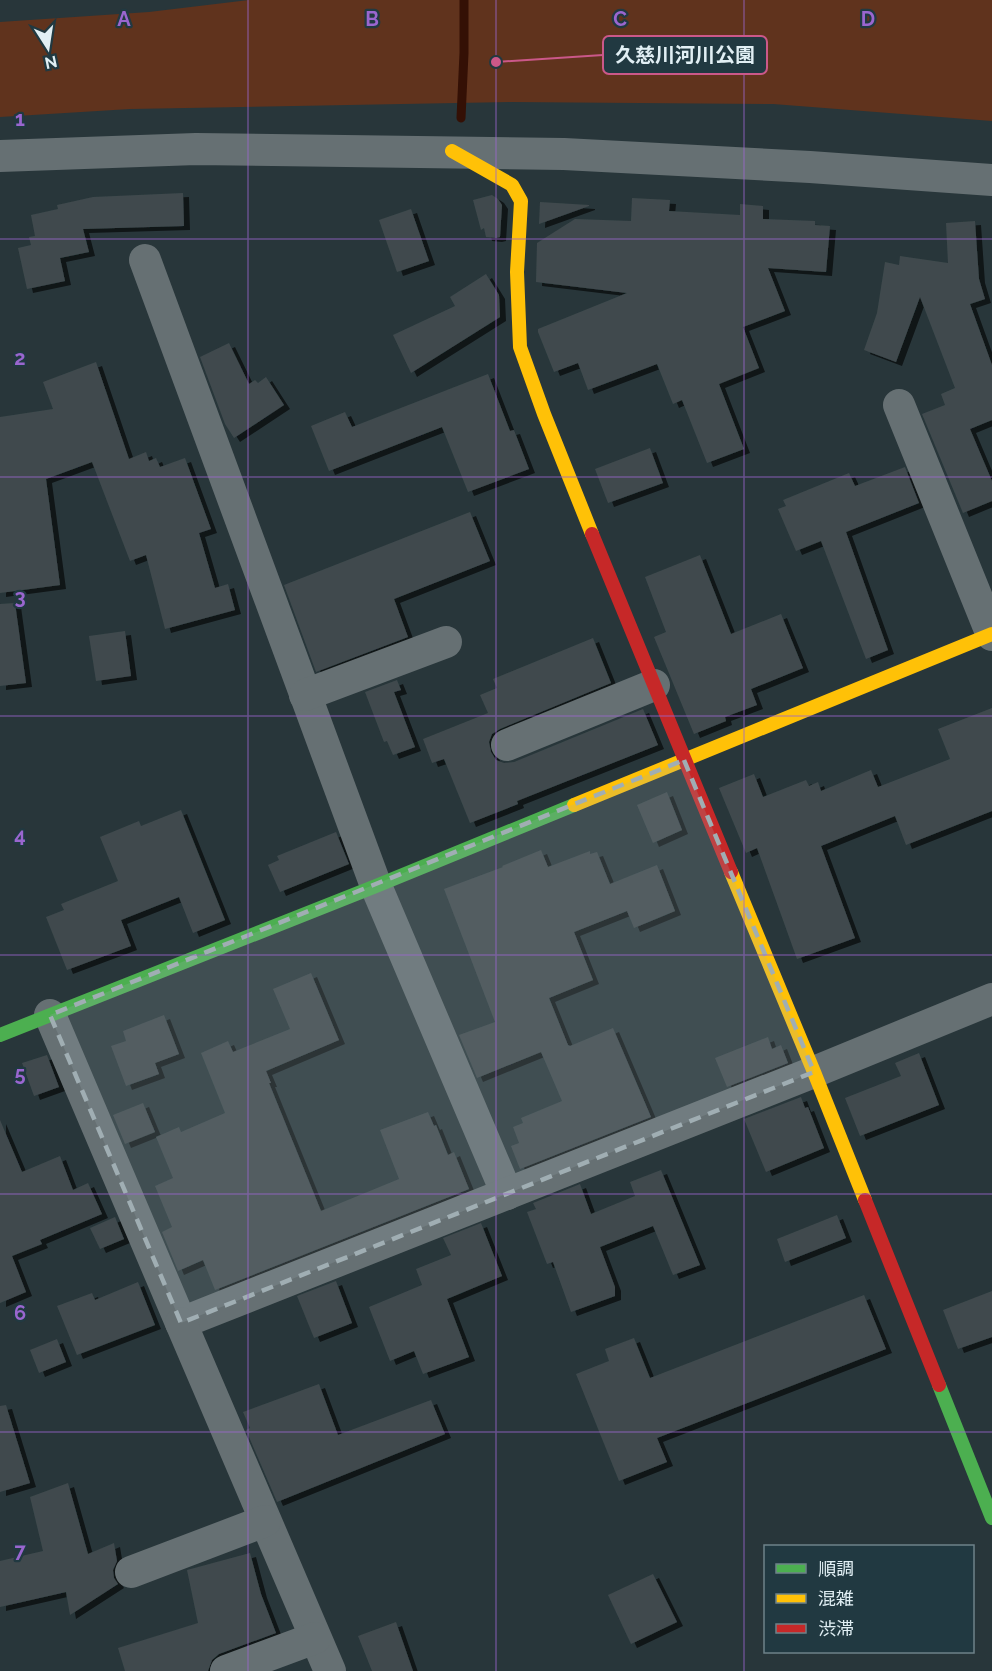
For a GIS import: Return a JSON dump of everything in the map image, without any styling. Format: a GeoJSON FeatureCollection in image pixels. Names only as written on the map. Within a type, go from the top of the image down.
{"type":"FeatureCollection","features":[{"type":"Feature","properties":{"kind":"street"},"geometry":{"type":"LineString","coordinates":[[0,156],[196,149],[452,151],[576,154],[992,180]]}},
{"type":"Feature","properties":{"kind":"street"},"geometry":{"type":"LineString","coordinates":[[452,151],[512,185],[520,201],[517,272],[520,347],[544,414],[684,760],[814,1072],[992,1518]]}},
{"type":"Feature","properties":{"kind":"street"},"geometry":{"type":"LineString","coordinates":[[145,260],[376,886],[507,1194]]}},
{"type":"Feature","properties":{"kind":"street"},"geometry":{"type":"LineString","coordinates":[[0,1035],[376,886],[992,634],[899,405]]}},
{"type":"Feature","properties":{"kind":"street"},"geometry":{"type":"LineString","coordinates":[[305,694],[446,642]]}},
{"type":"Feature","properties":{"kind":"street"},"geometry":{"type":"LineString","coordinates":[[507,745],[654,685]]}},
{"type":"Feature","properties":{"kind":"street"},"geometry":{"type":"LineString","coordinates":[[181,1323],[992,999]]}},
{"type":"Feature","properties":{"kind":"street"},"geometry":{"type":"LineString","coordinates":[[50,1015],[330,1671]]}},
{"type":"Feature","properties":{"kind":"street"},"geometry":{"type":"LineString","coordinates":[[131,1572],[265,1521]]}},
{"type":"Feature","properties":{"kind":"street"},"geometry":{"type":"LineString","coordinates":[[226,1671],[315,1638]]}},
{"type":"Feature","properties":{"kind":"highlighted area"},"geometry":{"type":"Polygon","coordinates":[[[684,760],[814,1072],[181,1323],[50,1015],[684,760]]]}},
{"type":"Feature","properties":{"kind":"shaded area"},"geometry":{"type":"Polygon","coordinates":[[[249,0],[992,0],[992,121],[773,104],[511,102],[130,109],[0,117],[0,22],[149,12],[249,0]]]}},
{"type":"Feature","properties":{"kind":"building"},"geometry":{"type":"Polygon","coordinates":[[[183,193],[184,226],[83,229],[89,252],[60,258],[65,281],[27,289],[18,248],[31,245],[29,237],[35,236],[31,215],[58,209],[57,205],[93,197],[183,193]]]}},
{"type":"Feature","properties":{"kind":"building"},"geometry":{"type":"Polygon","coordinates":[[[492,195],[502,205],[500,237],[496,238],[486,237],[484,228],[481,230],[473,200],[492,195]]]}},
{"type":"Feature","properties":{"kind":"building"},"geometry":{"type":"Polygon","coordinates":[[[632,198],[670,200],[669,211],[740,215],[740,204],[763,206],[763,219],[815,221],[815,225],[830,226],[826,272],[768,268],[785,311],[743,327],[759,368],[719,384],[744,449],[707,463],[682,400],[673,404],[657,364],[588,390],[578,363],[554,372],[538,332],[538,329],[627,293],[536,282],[537,243],[575,219],[631,221],[632,198]]]}},
{"type":"Feature","properties":{"kind":"building"},"geometry":{"type":"Polygon","coordinates":[[[540,202],[589,205],[589,206],[539,224],[540,202]]]}},
{"type":"Feature","properties":{"kind":"building"},"geometry":{"type":"Polygon","coordinates":[[[411,209],[429,261],[397,272],[379,220],[411,209]]]}},
{"type":"Feature","properties":{"kind":"building"},"geometry":{"type":"Polygon","coordinates":[[[975,221],[979,279],[985,299],[970,304],[992,365],[992,420],[970,429],[992,481],[992,501],[963,513],[922,414],[945,405],[941,394],[955,388],[920,297],[896,362],[864,350],[877,313],[885,262],[899,265],[900,256],[948,263],[946,223],[975,221]]]}},
{"type":"Feature","properties":{"kind":"building"},"geometry":{"type":"Polygon","coordinates":[[[486,274],[499,295],[500,317],[411,373],[393,335],[455,306],[450,297],[486,274]]]}},
{"type":"Feature","properties":{"kind":"building"},"geometry":{"type":"Polygon","coordinates":[[[229,343],[249,384],[255,380],[258,383],[266,377],[284,405],[234,438],[225,424],[200,357],[229,343]]]}},
{"type":"Feature","properties":{"kind":"building"},"geometry":{"type":"Polygon","coordinates":[[[96,362],[129,459],[146,452],[149,461],[156,458],[160,467],[185,458],[211,529],[199,533],[215,588],[228,584],[235,610],[165,629],[146,555],[130,561],[92,462],[46,479],[60,585],[0,593],[0,417],[53,409],[43,382],[96,362]]]}},
{"type":"Feature","properties":{"kind":"building"},"geometry":{"type":"Polygon","coordinates":[[[488,374],[510,431],[514,430],[529,469],[468,492],[442,427],[329,471],[311,426],[345,412],[352,427],[488,374]]]}},
{"type":"Feature","properties":{"kind":"building"},"geometry":{"type":"Polygon","coordinates":[[[650,448],[663,483],[608,503],[595,469],[650,448]]]}},
{"type":"Feature","properties":{"kind":"building"},"geometry":{"type":"Polygon","coordinates":[[[905,467],[919,503],[846,532],[888,650],[866,659],[821,541],[796,551],[778,509],[786,506],[783,500],[849,473],[855,486],[905,467]]]}},
{"type":"Feature","properties":{"kind":"building"},"geometry":{"type":"Polygon","coordinates":[[[470,512],[490,561],[394,599],[408,637],[316,672],[284,585],[470,512]]]}},
{"type":"Feature","properties":{"kind":"building"},"geometry":{"type":"Polygon","coordinates":[[[700,555],[731,634],[781,614],[803,668],[751,689],[757,705],[725,717],[726,721],[694,734],[654,637],[666,632],[645,577],[700,555]]]}},
{"type":"Feature","properties":{"kind":"building"},"geometry":{"type":"Polygon","coordinates":[[[15,603],[26,683],[0,686],[0,604],[15,603]]]}},
{"type":"Feature","properties":{"kind":"building"},"geometry":{"type":"Polygon","coordinates":[[[125,631],[131,676],[96,681],[89,636],[125,631]]]}},
{"type":"Feature","properties":{"kind":"building"},"geometry":{"type":"Polygon","coordinates":[[[593,638],[611,683],[500,729],[492,734],[489,742],[491,752],[496,760],[504,763],[514,762],[643,709],[658,745],[517,801],[518,804],[470,823],[444,759],[432,763],[423,739],[488,713],[480,695],[497,688],[493,679],[593,638]]]}},
{"type":"Feature","properties":{"kind":"building"},"geometry":{"type":"Polygon","coordinates":[[[397,680],[401,690],[394,692],[415,747],[393,755],[387,741],[384,742],[365,692],[397,680]]]}},
{"type":"Feature","properties":{"kind":"building"},"geometry":{"type":"Polygon","coordinates":[[[992,708],[992,811],[906,845],[895,816],[821,846],[855,938],[797,959],[757,848],[746,853],[719,788],[754,774],[763,797],[806,780],[809,786],[818,782],[821,791],[871,770],[878,787],[950,759],[938,729],[992,708]]]}},
{"type":"Feature","properties":{"kind":"building"},"geometry":{"type":"Polygon","coordinates":[[[667,792],[682,830],[653,843],[637,805],[667,792]]]}},
{"type":"Feature","properties":{"kind":"building"},"geometry":{"type":"Polygon","coordinates":[[[181,810],[225,920],[193,933],[179,897],[121,920],[131,946],[67,970],[46,917],[64,910],[61,904],[118,881],[100,837],[139,821],[141,826],[181,810]]]}},
{"type":"Feature","properties":{"kind":"building"},"geometry":{"type":"Polygon","coordinates":[[[336,832],[349,864],[280,892],[268,865],[279,860],[277,856],[336,832]]]}},
{"type":"Feature","properties":{"kind":"building"},"geometry":{"type":"Polygon","coordinates":[[[541,850],[548,867],[590,851],[590,854],[597,852],[610,884],[657,865],[675,911],[634,928],[627,911],[574,932],[593,980],[549,998],[570,1046],[613,1028],[651,1117],[520,1169],[511,1146],[519,1143],[513,1127],[523,1123],[521,1118],[562,1101],[541,1052],[477,1078],[459,1035],[495,1022],[444,889],[541,850]]]}},
{"type":"Feature","properties":{"kind":"building"},"geometry":{"type":"Polygon","coordinates":[[[311,973],[339,1040],[266,1071],[321,1211],[399,1179],[380,1130],[428,1112],[448,1155],[454,1152],[469,1189],[215,1290],[203,1260],[178,1271],[162,1232],[172,1227],[155,1186],[173,1178],[156,1137],[179,1127],[181,1132],[225,1113],[201,1053],[228,1041],[233,1052],[290,1029],[273,989],[311,973]]]}},
{"type":"Feature","properties":{"kind":"building"},"geometry":{"type":"Polygon","coordinates":[[[164,1015],[179,1054],[155,1063],[159,1074],[126,1086],[111,1046],[126,1041],[123,1031],[164,1015]]]}},
{"type":"Feature","properties":{"kind":"building"},"geometry":{"type":"Polygon","coordinates":[[[768,1037],[772,1049],[781,1045],[788,1063],[727,1087],[715,1058],[768,1037]]]}},
{"type":"Feature","properties":{"kind":"building"},"geometry":{"type":"Polygon","coordinates":[[[919,1053],[939,1105],[860,1136],[845,1098],[901,1076],[895,1063],[919,1053]]]}},
{"type":"Feature","properties":{"kind":"building"},"geometry":{"type":"Polygon","coordinates":[[[47,1055],[59,1087],[34,1096],[22,1063],[47,1055]]]}},
{"type":"Feature","properties":{"kind":"building"},"geometry":{"type":"Polygon","coordinates":[[[801,1097],[805,1108],[808,1107],[824,1148],[766,1172],[744,1119],[801,1097]]]}},
{"type":"Feature","properties":{"kind":"building"},"geometry":{"type":"Polygon","coordinates":[[[143,1103],[155,1132],[125,1144],[113,1115],[143,1103]]]}},
{"type":"Feature","properties":{"kind":"building"},"geometry":{"type":"Polygon","coordinates":[[[0,1120],[22,1172],[60,1156],[73,1190],[88,1183],[102,1214],[40,1240],[42,1244],[12,1256],[26,1292],[0,1303],[0,1120]]]}},
{"type":"Feature","properties":{"kind":"building"},"geometry":{"type":"Polygon","coordinates":[[[661,1170],[700,1265],[673,1275],[653,1226],[600,1247],[615,1287],[615,1296],[571,1312],[553,1262],[547,1264],[527,1212],[536,1209],[533,1203],[580,1184],[591,1214],[635,1196],[630,1182],[661,1170]]]}},
{"type":"Feature","properties":{"kind":"building"},"geometry":{"type":"Polygon","coordinates":[[[837,1215],[846,1238],[785,1262],[777,1239],[837,1215]]]}},
{"type":"Feature","properties":{"kind":"building"},"geometry":{"type":"Polygon","coordinates":[[[115,1217],[124,1239],[100,1249],[90,1228],[115,1217]]]}},
{"type":"Feature","properties":{"kind":"building"},"geometry":{"type":"Polygon","coordinates":[[[481,1223],[502,1276],[447,1299],[469,1357],[423,1374],[414,1351],[390,1361],[369,1307],[422,1285],[416,1269],[451,1255],[443,1238],[481,1223]]]}},
{"type":"Feature","properties":{"kind":"building"},"geometry":{"type":"Polygon","coordinates":[[[336,1281],[352,1323],[314,1338],[297,1296],[336,1281]]]}},
{"type":"Feature","properties":{"kind":"building"},"geometry":{"type":"Polygon","coordinates":[[[138,1282],[155,1325],[77,1355],[57,1306],[92,1293],[95,1300],[138,1282]]]}},
{"type":"Feature","properties":{"kind":"building"},"geometry":{"type":"Polygon","coordinates":[[[992,1291],[992,1337],[958,1349],[943,1310],[992,1291]]]}},
{"type":"Feature","properties":{"kind":"building"},"geometry":{"type":"Polygon","coordinates":[[[864,1295],[886,1349],[657,1438],[667,1462],[619,1481],[576,1374],[609,1361],[605,1349],[634,1338],[650,1378],[864,1295]]]}},
{"type":"Feature","properties":{"kind":"building"},"geometry":{"type":"Polygon","coordinates":[[[57,1339],[66,1362],[39,1373],[30,1350],[57,1339]]]}},
{"type":"Feature","properties":{"kind":"building"},"geometry":{"type":"Polygon","coordinates":[[[319,1384],[338,1435],[431,1400],[445,1434],[277,1502],[246,1430],[250,1428],[243,1412],[319,1384]]]}},
{"type":"Feature","properties":{"kind":"building"},"geometry":{"type":"Polygon","coordinates":[[[6,1405],[30,1483],[0,1492],[0,1406],[6,1405]]]}},
{"type":"Feature","properties":{"kind":"building"},"geometry":{"type":"Polygon","coordinates":[[[68,1483],[88,1554],[114,1543],[117,1561],[113,1570],[118,1584],[70,1615],[66,1592],[0,1607],[0,1561],[43,1551],[30,1497],[68,1483]]]}},
{"type":"Feature","properties":{"kind":"building"},"geometry":{"type":"Polygon","coordinates":[[[250,1553],[261,1594],[276,1633],[219,1654],[212,1660],[208,1671],[125,1671],[118,1648],[198,1623],[187,1570],[250,1553]]]}},
{"type":"Feature","properties":{"kind":"building"},"geometry":{"type":"Polygon","coordinates":[[[653,1574],[677,1622],[631,1644],[608,1595],[653,1574]]]}},
{"type":"Feature","properties":{"kind":"building"},"geometry":{"type":"Polygon","coordinates":[[[396,1622],[413,1671],[372,1671],[358,1636],[396,1622]]]}},
{"type":"Feature","properties":{"kind":"waterway"},"geometry":{"type":"LineString","coordinates":[[461,118],[464,0]]}},
{"type":"Feature","properties":{"kind":"traffic: fast"},"geometry":{"type":"LineString","coordinates":[[0,1035],[574,805]]}},
{"type":"Feature","properties":{"kind":"traffic: fast"},"geometry":{"type":"LineString","coordinates":[[939,1385],[992,1518]]}},
{"type":"Feature","properties":{"kind":"traffic: slow"},"geometry":{"type":"LineString","coordinates":[[452,151],[512,185],[521,201],[517,272],[520,347],[592,534]]}},
{"type":"Feature","properties":{"kind":"traffic: slow"},"geometry":{"type":"LineString","coordinates":[[574,805],[992,634]]}},
{"type":"Feature","properties":{"kind":"traffic: slow"},"geometry":{"type":"LineString","coordinates":[[731,872],[865,1200]]}},
{"type":"Feature","properties":{"kind":"traffic: jam"},"geometry":{"type":"LineString","coordinates":[[592,534],[731,872]]}},
{"type":"Feature","properties":{"kind":"traffic: jam"},"geometry":{"type":"LineString","coordinates":[[865,1200],[939,1385]]}},
{"type":"Feature","properties":{"kind":"place","name":"久慈川河川公園"},"geometry":{"type":"Point","coordinates":[496,62]}}]}
